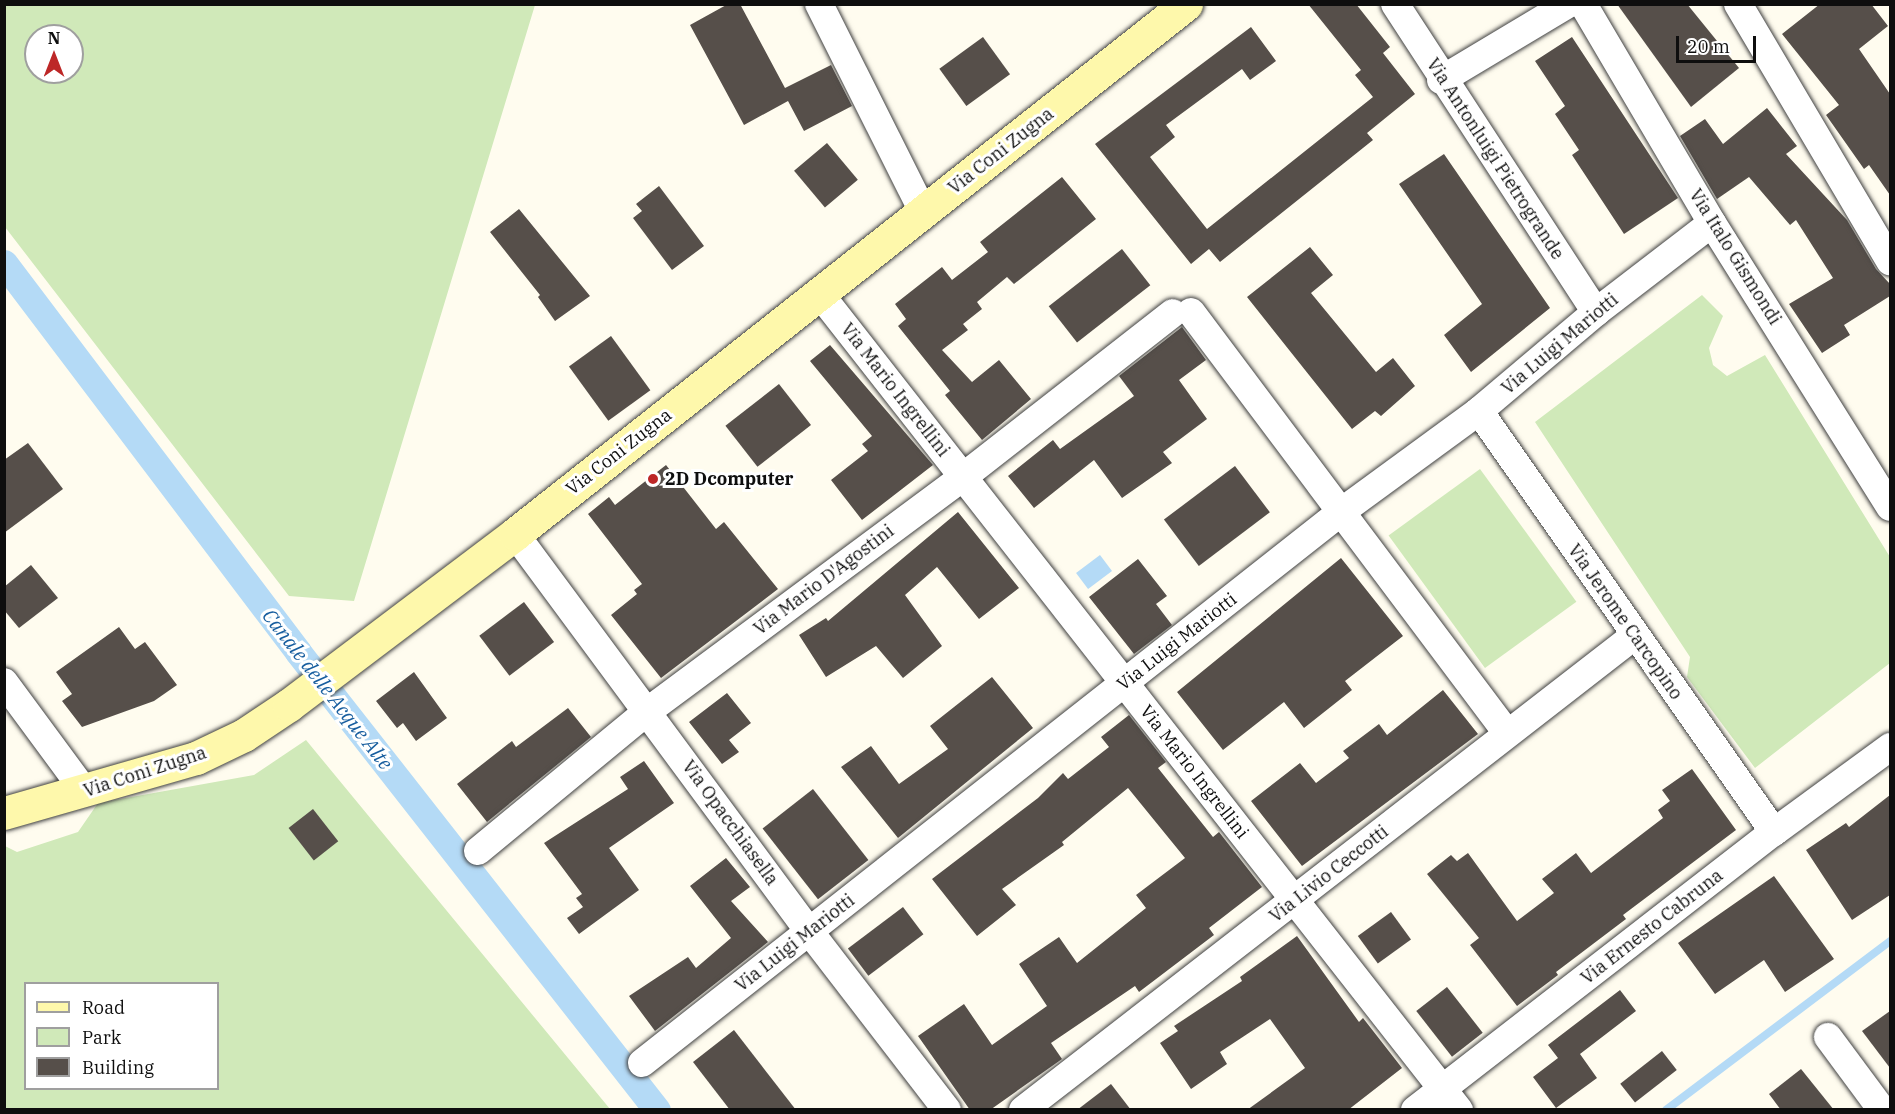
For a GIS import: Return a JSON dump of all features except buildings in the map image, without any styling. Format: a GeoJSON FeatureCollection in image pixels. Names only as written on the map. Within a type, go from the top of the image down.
{"type":"FeatureCollection","features":[{"type":"Feature","properties":{"kind":"street"},"geometry":{"type":"LineString","coordinates":[[819,4],[923,212]]}},
{"type":"Feature","properties":{"kind":"street","name":"Via Coni Zugna"},"geometry":{"type":"LineString","coordinates":[[4,813],[84,792],[196,758],[244,735],[289,705],[366,650],[515,534],[1186,4]]}},
{"type":"Feature","properties":{"kind":"street","name":"Via Antonluigi Pietrogrande"},"geometry":{"type":"LineString","coordinates":[[1395,4],[1441,80],[1596,312]]}},
{"type":"Feature","properties":{"kind":"street"},"geometry":{"type":"LineString","coordinates":[[1441,80],[1568,4]]}},
{"type":"Feature","properties":{"kind":"street","name":"Via Italo Gismondi"},"geometry":{"type":"LineString","coordinates":[[1583,4],[1712,223],[1890,507]]}},
{"type":"Feature","properties":{"kind":"street"},"geometry":{"type":"LineString","coordinates":[[1738,4],[1890,261]]}},
{"type":"Feature","properties":{"kind":"street","name":"Via Luigi Mariotti"},"geometry":{"type":"LineString","coordinates":[[642,1063],[1341,512],[1479,411],[1596,312],[1712,223]]}},
{"type":"Feature","properties":{"kind":"street","name":"Via Mario Ingrellini"},"geometry":{"type":"LineString","coordinates":[[819,293],[1451,1099]]}},
{"type":"Feature","properties":{"kind":"street","name":"Via Mario D'Agostini"},"geometry":{"type":"LineString","coordinates":[[478,851],[648,711],[1182,312],[1341,512]]}},
{"type":"Feature","properties":{"kind":"street","name":"Via Jerome Carcopino"},"geometry":{"type":"LineString","coordinates":[[1479,411],[1634,636],[1774,832]]}},
{"type":"Feature","properties":{"kind":"street"},"geometry":{"type":"LineString","coordinates":[[1341,512],[1507,733]]}},
{"type":"Feature","properties":{"kind":"street","name":"Via Opacchiasella"},"geometry":{"type":"LineString","coordinates":[[515,534],[809,931],[947,1110]]}},
{"type":"Feature","properties":{"kind":"street","name":"Via Livio Ceccotti"},"geometry":{"type":"LineString","coordinates":[[1023,1110],[1634,636]]}},
{"type":"Feature","properties":{"kind":"street"},"geometry":{"type":"LineString","coordinates":[[4,682],[84,792]]}},
{"type":"Feature","properties":{"kind":"street","name":"Via Ernesto Cabruna"},"geometry":{"type":"LineString","coordinates":[[1415,1110],[1451,1099],[1774,832],[1890,747]]}},
{"type":"Feature","properties":{"kind":"street"},"geometry":{"type":"LineString","coordinates":[[1828,1037],[1882,1110]]}},
{"type":"Feature","properties":{"kind":"green space"},"geometry":{"type":"Polygon","coordinates":[[[5,4],[535,5],[354,601],[289,596],[5,227],[5,4]]]}},
{"type":"Feature","properties":{"kind":"green space"},"geometry":{"type":"Polygon","coordinates":[[[1702,295],[1723,316],[1709,348],[1713,365],[1727,376],[1765,355],[1890,557],[1890,663],[1755,768],[1687,677],[1690,657],[1535,422],[1702,295]]]}},
{"type":"Feature","properties":{"kind":"green space"},"geometry":{"type":"Polygon","coordinates":[[[1480,469],[1576,602],[1485,668],[1389,535],[1480,469]]]}},
{"type":"Feature","properties":{"kind":"green space"},"geometry":{"type":"Polygon","coordinates":[[[306,740],[610,1109],[5,1110],[5,846],[17,852],[78,832],[98,803],[254,775],[306,740]]]}},
{"type":"Feature","properties":{"kind":"water"},"geometry":{"type":"Polygon","coordinates":[[[1100,555],[1112,571],[1088,589],[1076,573],[1100,555]]]}},
{"type":"Feature","properties":{"kind":"waterway","name":"Canale delle Acque Alte"},"geometry":{"type":"LineString","coordinates":[[4,263],[298,652],[657,1110]]}},
{"type":"Feature","properties":{"kind":"waterway"},"geometry":{"type":"LineString","coordinates":[[1666,1110],[1890,941]]}},
{"type":"Feature","properties":{"kind":"place","name":"2D Dcomputer"},"geometry":{"type":"Point","coordinates":[653,479]}}]}
